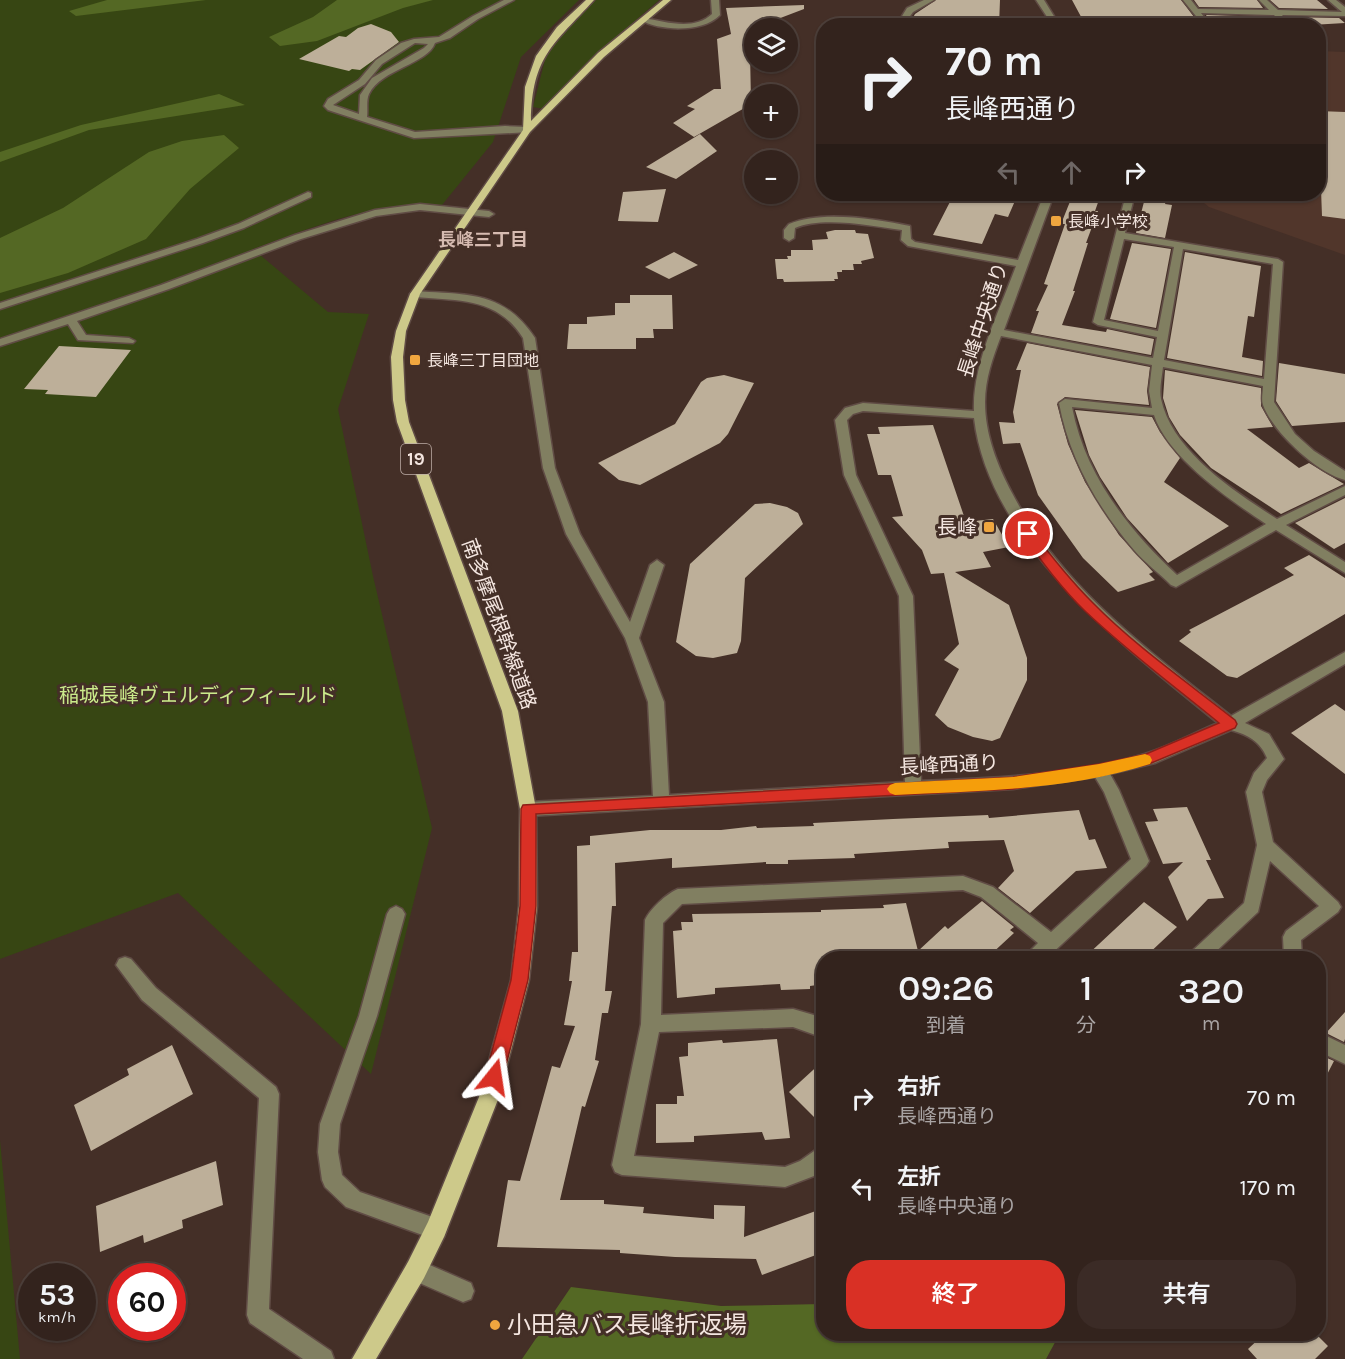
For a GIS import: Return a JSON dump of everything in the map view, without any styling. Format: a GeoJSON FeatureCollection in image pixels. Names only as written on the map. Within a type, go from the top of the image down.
{"type":"FeatureCollection","features":[{"type":"Feature","properties":{"kind":"main road"},"geometry":{"type":"LineString","coordinates":[[526,130],[526,107],[539,55],[560,28],[590,0]]}},
{"type":"Feature","properties":{"kind":"main road","name":"南多摩尾根幹線道路"},"geometry":{"type":"LineString","coordinates":[[363,1359],[416,1270],[436,1229],[489,1097],[520,980],[528,906],[528,809],[510,711],[403,422],[397,383],[397,357],[401,331],[415,294],[526,130],[601,55],[667,0]]}},
{"type":"Feature","properties":{"kind":"street"},"geometry":{"type":"LineString","coordinates":[[510,0],[472,19],[449,37],[438,41],[414,41],[404,45],[379,62],[362,82],[328,105],[414,135],[505,129],[526,130]]}},
{"type":"Feature","properties":{"kind":"street"},"geometry":{"type":"LineString","coordinates":[[644,20],[698,25],[713,19],[716,15],[715,0]]}},
{"type":"Feature","properties":{"kind":"street"},"geometry":{"type":"LineString","coordinates":[[904,18],[910,10],[930,0]]}},
{"type":"Feature","properties":{"kind":"street"},"geometry":{"type":"LineString","coordinates":[[1041,0],[1052,18]]}},
{"type":"Feature","properties":{"kind":"street"},"geometry":{"type":"LineString","coordinates":[[1187,0],[1203,18]]}},
{"type":"Feature","properties":{"kind":"street"},"geometry":{"type":"LineString","coordinates":[[1263,0],[1282,18]]}},
{"type":"Feature","properties":{"kind":"street"},"geometry":{"type":"LineString","coordinates":[[1332,0],[1345,13]]}},
{"type":"Feature","properties":{"kind":"street"},"geometry":{"type":"LineString","coordinates":[[1198,11],[1345,13]]}},
{"type":"Feature","properties":{"kind":"street"},"geometry":{"type":"LineString","coordinates":[[363,118],[364,95],[375,80],[428,50],[432,44],[430,41]]}},
{"type":"Feature","properties":{"kind":"street"},"geometry":{"type":"LineString","coordinates":[[0,306],[200,241],[241,226],[308,195]]}},
{"type":"Feature","properties":{"kind":"street","name":"長峰中央通り"},"geometry":{"type":"LineString","coordinates":[[1046,201],[982,375],[980,415],[987,449],[1008,501],[1054,570],[1088,606],[1124,638],[1230,724]]}},
{"type":"Feature","properties":{"kind":"street"},"geometry":{"type":"LineString","coordinates":[[1128,201],[1098,322],[1163,335]]}},
{"type":"Feature","properties":{"kind":"street"},"geometry":{"type":"LineString","coordinates":[[0,343],[71,320],[298,237],[375,213],[420,207],[489,214]]}},
{"type":"Feature","properties":{"kind":"street"},"geometry":{"type":"LineString","coordinates":[[789,238],[788,232],[792,226],[802,220],[856,221],[907,228],[906,240],[912,244],[1022,264]]}},
{"type":"Feature","properties":{"kind":"street"},"geometry":{"type":"LineString","coordinates":[[1120,235],[1278,262],[1268,402],[1276,421],[1291,439],[1314,458],[1345,476]]}},
{"type":"Feature","properties":{"kind":"street"},"geometry":{"type":"LineString","coordinates":[[1179,245],[1158,362],[1155,398],[1158,412],[1174,440],[1200,468],[1220,485],[1345,567]]}},
{"type":"Feature","properties":{"kind":"street"},"geometry":{"type":"LineString","coordinates":[[415,294],[494,303],[521,322],[529,338],[549,468],[573,534],[632,638],[656,702],[661,801]]}},
{"type":"Feature","properties":{"kind":"street"},"geometry":{"type":"LineString","coordinates":[[71,320],[82,338],[129,341]]}},
{"type":"Feature","properties":{"kind":"street"},"geometry":{"type":"LineString","coordinates":[[998,332],[1270,384]]}},
{"type":"Feature","properties":{"kind":"street"},"geometry":{"type":"LineString","coordinates":[[1158,412],[1065,404],[1070,428],[1088,471],[1139,547],[1176,582],[1277,524],[1345,490]]}},
{"type":"Feature","properties":{"kind":"street"},"geometry":{"type":"LineString","coordinates":[[913,788],[906,596],[850,475],[841,420],[849,411],[864,407],[980,415]]}},
{"type":"Feature","properties":{"kind":"street"},"geometry":{"type":"LineString","coordinates":[[632,638],[657,565]]}},
{"type":"Feature","properties":{"kind":"street","name":"長峰西通り"},"geometry":{"type":"LineString","coordinates":[[528,809],[1013,783],[1099,770],[1149,759],[1230,724],[1345,657]]}},
{"type":"Feature","properties":{"kind":"street"},"geometry":{"type":"LineString","coordinates":[[1205,951],[1252,907],[1265,845],[1254,792],[1260,777],[1276,759],[1269,743],[1259,733],[1230,724]]}},
{"type":"Feature","properties":{"kind":"street"},"geometry":{"type":"LineString","coordinates":[[1043,951],[1140,861],[1111,790],[1099,770]]}},
{"type":"Feature","properties":{"kind":"street"},"geometry":{"type":"LineString","coordinates":[[1265,845],[1332,907],[1292,937],[1293,951]]}},
{"type":"Feature","properties":{"kind":"street"},"geometry":{"type":"LineString","coordinates":[[816,1161],[807,1169],[785,1178],[622,1165],[651,1024],[654,920],[678,897],[963,883],[987,892],[1052,943]]}},
{"type":"Feature","properties":{"kind":"street"},"geometry":{"type":"LineString","coordinates":[[396,914],[368,1016],[330,1124],[328,1152],[332,1180],[353,1200],[436,1229]]}},
{"type":"Feature","properties":{"kind":"street"},"geometry":{"type":"LineString","coordinates":[[125,964],[149,994],[269,1094],[258,1314],[323,1359]]}},
{"type":"Feature","properties":{"kind":"street"},"geometry":{"type":"LineString","coordinates":[[651,1024],[793,1018],[816,1024]]}},
{"type":"Feature","properties":{"kind":"street"},"geometry":{"type":"LineString","coordinates":[[1326,1045],[1345,1055]]}},
{"type":"Feature","properties":{"kind":"street"},"geometry":{"type":"LineString","coordinates":[[416,1270],[463,1291]]}},
{"type":"Feature","properties":{"kind":"shaded area"},"geometry":{"type":"Polygon","coordinates":[[[1326,51],[1345,52],[1345,255],[1209,207],[1202,201],[1326,201],[1326,51]]]}},
{"type":"Feature","properties":{"kind":"green space","name":"稲城長峰ヴェルディフィールド"},"geometry":{"type":"Polygon","coordinates":[[[0,0],[579,0],[521,57],[493,142],[442,205],[393,207],[369,211],[322,224],[253,249],[328,312],[369,314],[338,409],[373,576],[432,828],[371,1074],[178,893],[0,959],[0,0]]]}},
{"type":"Feature","properties":{"kind":"green space"},"geometry":{"type":"Polygon","coordinates":[[[107,0],[206,0],[76,16],[69,11],[107,0]]]}},
{"type":"Feature","properties":{"kind":"green space"},"geometry":{"type":"Polygon","coordinates":[[[337,0],[433,0],[403,8],[317,41],[280,46],[269,37],[313,17],[337,0]]]}},
{"type":"Feature","properties":{"kind":"green space"},"geometry":{"type":"Polygon","coordinates":[[[596,0],[659,0],[596,55],[545,109],[533,107],[547,52],[562,32],[596,0]]]}},
{"type":"Feature","properties":{"kind":"green space"},"geometry":{"type":"Polygon","coordinates":[[[219,94],[245,105],[89,130],[0,162],[0,152],[81,125],[219,94]]]}},
{"type":"Feature","properties":{"kind":"green space"},"geometry":{"type":"Polygon","coordinates":[[[224,135],[239,148],[190,189],[146,239],[68,273],[0,293],[0,238],[63,208],[149,152],[182,141],[224,135]]]}},
{"type":"Feature","properties":{"kind":"green space"},"geometry":{"type":"Polygon","coordinates":[[[0,1140],[20,1359],[0,1359],[0,1140]]]}},
{"type":"Feature","properties":{"kind":"green space"},"geometry":{"type":"Polygon","coordinates":[[[571,1287],[721,1306],[816,1304],[816,1341],[1056,1341],[1046,1359],[522,1359],[571,1287]]]}},
{"type":"Feature","properties":{"kind":"building"},"geometry":{"type":"Polygon","coordinates":[[[936,0],[1000,0],[999,18],[913,18],[915,14],[936,0]]]}},
{"type":"Feature","properties":{"kind":"building"},"geometry":{"type":"Polygon","coordinates":[[[1072,0],[1181,0],[1195,18],[1082,18],[1072,0]]]}},
{"type":"Feature","properties":{"kind":"building"},"geometry":{"type":"Polygon","coordinates":[[[1194,0],[1257,0],[1263,8],[1199,7],[1194,0]]]}},
{"type":"Feature","properties":{"kind":"building"},"geometry":{"type":"Polygon","coordinates":[[[1270,0],[1317,0],[1328,9],[1279,8],[1270,0]]]}},
{"type":"Feature","properties":{"kind":"building"},"geometry":{"type":"Polygon","coordinates":[[[804,5],[804,9],[780,18],[744,18],[744,72],[750,72],[751,84],[744,84],[744,108],[694,137],[673,123],[695,109],[687,106],[714,89],[721,89],[717,39],[731,34],[726,8],[804,5]]]}},
{"type":"Feature","properties":{"kind":"building"},"geometry":{"type":"Polygon","coordinates":[[[1206,15],[1274,18],[1208,18],[1206,15]]]}},
{"type":"Feature","properties":{"kind":"building"},"geometry":{"type":"Polygon","coordinates":[[[1287,17],[1339,18],[1345,23],[1326,24],[1326,18],[1287,17]]]}},
{"type":"Feature","properties":{"kind":"building"},"geometry":{"type":"Polygon","coordinates":[[[371,24],[391,32],[399,42],[360,70],[349,71],[299,59],[339,36],[346,37],[358,28],[371,24]]]}},
{"type":"Feature","properties":{"kind":"building"},"geometry":{"type":"Polygon","coordinates":[[[1326,111],[1345,112],[1345,219],[1322,216],[1321,201],[1326,201],[1326,111]]]}},
{"type":"Feature","properties":{"kind":"building"},"geometry":{"type":"Polygon","coordinates":[[[700,134],[717,151],[676,179],[646,167],[700,134]]]}},
{"type":"Feature","properties":{"kind":"building"},"geometry":{"type":"Polygon","coordinates":[[[666,189],[658,222],[618,221],[623,192],[666,189]]]}},
{"type":"Feature","properties":{"kind":"building"},"geometry":{"type":"Polygon","coordinates":[[[950,201],[1015,201],[1008,217],[995,214],[982,244],[933,235],[950,201]]]}},
{"type":"Feature","properties":{"kind":"building"},"geometry":{"type":"Polygon","coordinates":[[[1070,201],[1099,201],[1095,211],[1098,211],[1086,243],[1088,243],[1073,291],[1075,291],[1062,325],[1106,332],[1107,329],[1154,339],[1151,355],[1031,333],[1039,311],[1036,311],[1048,285],[1044,284],[1065,224],[1061,224],[1070,201]]]}},
{"type":"Feature","properties":{"kind":"building"},"geometry":{"type":"Polygon","coordinates":[[[1144,201],[1166,201],[1165,204],[1172,205],[1165,238],[1136,233],[1144,201]]]}},
{"type":"Feature","properties":{"kind":"building"},"geometry":{"type":"Polygon","coordinates":[[[855,230],[856,233],[868,234],[874,258],[861,261],[862,264],[853,264],[854,270],[837,272],[838,279],[834,279],[835,281],[784,282],[783,279],[777,279],[775,259],[788,259],[787,256],[791,256],[791,250],[813,250],[812,240],[828,239],[826,232],[855,230]]]}},
{"type":"Feature","properties":{"kind":"building"},"geometry":{"type":"Polygon","coordinates":[[[1132,243],[1171,249],[1156,328],[1110,319],[1132,243]]]}},
{"type":"Feature","properties":{"kind":"building"},"geometry":{"type":"Polygon","coordinates":[[[674,252],[698,265],[669,279],[645,267],[674,252]]]}},
{"type":"Feature","properties":{"kind":"building"},"geometry":{"type":"Polygon","coordinates":[[[1185,252],[1261,266],[1254,317],[1248,316],[1242,357],[1263,361],[1262,376],[1167,358],[1185,252]]]}},
{"type":"Feature","properties":{"kind":"building"},"geometry":{"type":"Polygon","coordinates":[[[630,295],[672,295],[673,329],[653,329],[654,338],[636,338],[636,349],[567,349],[569,324],[587,324],[587,317],[615,315],[615,303],[630,303],[630,295]]]}},
{"type":"Feature","properties":{"kind":"building"},"geometry":{"type":"Polygon","coordinates":[[[1027,343],[1150,367],[1147,391],[1149,405],[1065,397],[1057,404],[1068,444],[1085,482],[1119,535],[1153,572],[1149,574],[1155,580],[1118,592],[1083,558],[1038,495],[1020,443],[1003,444],[999,422],[1015,423],[1013,412],[1021,370],[1016,370],[1027,343]]]}},
{"type":"Feature","properties":{"kind":"building"},"geometry":{"type":"Polygon","coordinates":[[[59,346],[131,350],[96,397],[45,394],[48,390],[24,389],[59,346]]]}},
{"type":"Feature","properties":{"kind":"building"},"geometry":{"type":"Polygon","coordinates":[[[1279,363],[1345,374],[1345,422],[1292,426],[1276,401],[1279,363]]]}},
{"type":"Feature","properties":{"kind":"building"},"geometry":{"type":"Polygon","coordinates":[[[1165,370],[1261,388],[1261,406],[1273,427],[1247,429],[1299,468],[1309,463],[1344,484],[1281,514],[1211,468],[1180,435],[1169,417],[1163,398],[1165,370]]]}},
{"type":"Feature","properties":{"kind":"building"},"geometry":{"type":"Polygon","coordinates":[[[724,375],[754,383],[728,434],[720,443],[640,485],[619,480],[598,463],[675,424],[701,382],[707,378],[724,375]]]}},
{"type":"Feature","properties":{"kind":"building"},"geometry":{"type":"Polygon","coordinates":[[[1075,410],[1152,417],[1160,432],[1180,458],[1164,482],[1229,526],[1168,563],[1127,518],[1100,477],[1089,455],[1075,410]]]}},
{"type":"Feature","properties":{"kind":"building"},"geometry":{"type":"Polygon","coordinates":[[[933,425],[966,522],[993,519],[1009,547],[983,552],[991,567],[955,572],[1009,605],[1027,658],[1027,680],[1000,738],[992,741],[973,737],[948,727],[935,715],[959,669],[944,660],[959,644],[944,573],[931,574],[922,550],[892,517],[903,516],[891,475],[878,475],[867,434],[880,434],[878,427],[933,425]]]}},
{"type":"Feature","properties":{"kind":"building"},"geometry":{"type":"Polygon","coordinates":[[[1345,498],[1345,543],[1334,549],[1295,523],[1345,498]]]}},
{"type":"Feature","properties":{"kind":"building"},"geometry":{"type":"Polygon","coordinates":[[[770,503],[787,507],[798,513],[803,524],[745,578],[741,641],[737,653],[713,658],[696,656],[676,642],[690,564],[755,504],[770,503]]]}},
{"type":"Feature","properties":{"kind":"building"},"geometry":{"type":"Polygon","coordinates":[[[1309,555],[1345,578],[1345,614],[1237,678],[1227,676],[1179,641],[1191,632],[1189,630],[1294,575],[1284,568],[1309,555]]]}},
{"type":"Feature","properties":{"kind":"building"},"geometry":{"type":"Polygon","coordinates":[[[1335,704],[1345,711],[1345,774],[1291,733],[1335,704]]]}},
{"type":"Feature","properties":{"kind":"building"},"geometry":{"type":"Polygon","coordinates":[[[1187,807],[1211,860],[1206,860],[1224,898],[1208,899],[1187,921],[1168,877],[1183,862],[1163,864],[1145,822],[1158,821],[1153,809],[1187,807]]]}},
{"type":"Feature","properties":{"kind":"building"},"geometry":{"type":"Polygon","coordinates":[[[1079,810],[1089,840],[1095,839],[1107,868],[1076,871],[1030,913],[998,888],[1014,871],[1004,840],[948,842],[949,848],[854,854],[855,858],[788,860],[788,864],[766,864],[766,862],[672,868],[672,858],[615,863],[616,906],[612,906],[605,991],[612,991],[608,1013],[602,1013],[595,1060],[599,1061],[585,1107],[582,1106],[560,1200],[604,1200],[604,1204],[644,1207],[643,1213],[714,1219],[714,1205],[745,1206],[744,1237],[816,1211],[816,1255],[762,1275],[756,1259],[675,1257],[620,1253],[620,1250],[497,1247],[508,1180],[520,1181],[552,1066],[560,1068],[575,1026],[564,1025],[572,981],[569,981],[572,952],[578,952],[577,846],[590,845],[590,836],[650,830],[814,826],[813,823],[988,815],[989,818],[1079,810]]]}},
{"type":"Feature","properties":{"kind":"building"},"geometry":{"type":"Polygon","coordinates":[[[982,901],[1014,927],[1010,930],[1014,933],[994,951],[918,951],[945,926],[948,929],[982,901]]]}},
{"type":"Feature","properties":{"kind":"building"},"geometry":{"type":"Polygon","coordinates":[[[1144,902],[1177,927],[1151,951],[1092,951],[1144,902]]]}},
{"type":"Feature","properties":{"kind":"building"},"geometry":{"type":"Polygon","coordinates":[[[906,903],[918,951],[816,951],[816,985],[810,986],[810,989],[781,990],[780,984],[715,988],[715,994],[677,998],[673,931],[682,930],[681,922],[693,922],[692,914],[821,912],[821,910],[884,908],[883,905],[906,903]]]}},
{"type":"Feature","properties":{"kind":"building"},"geometry":{"type":"Polygon","coordinates":[[[1345,1012],[1345,1039],[1344,1042],[1326,1033],[1345,1012]]]}},
{"type":"Feature","properties":{"kind":"building"},"geometry":{"type":"Polygon","coordinates":[[[777,1039],[790,1138],[765,1140],[762,1132],[694,1136],[694,1142],[656,1143],[656,1104],[677,1104],[677,1096],[684,1096],[679,1057],[688,1056],[688,1043],[777,1039]]]}},
{"type":"Feature","properties":{"kind":"building"},"geometry":{"type":"Polygon","coordinates":[[[172,1045],[193,1094],[91,1151],[74,1105],[129,1075],[127,1069],[172,1045]]]}},
{"type":"Feature","properties":{"kind":"building"},"geometry":{"type":"Polygon","coordinates":[[[1326,1058],[1334,1061],[1326,1076],[1326,1058]]]}},
{"type":"Feature","properties":{"kind":"building"},"geometry":{"type":"Polygon","coordinates":[[[816,1067],[816,1119],[789,1092],[816,1067]]]}},
{"type":"Feature","properties":{"kind":"building"},"geometry":{"type":"Polygon","coordinates":[[[216,1161],[223,1205],[182,1220],[183,1228],[144,1243],[143,1235],[100,1252],[96,1206],[216,1161]]]}},
{"type":"Feature","properties":{"kind":"building"},"geometry":{"type":"Polygon","coordinates":[[[1257,1341],[1323,1341],[1328,1346],[1315,1359],[1257,1359],[1248,1349],[1257,1341]]]}},
{"type":"Feature","properties":{"kind":"slow traffic"},"geometry":{"type":"LineString","coordinates":[[895,789],[1013,783],[1099,770],[1145,760]]}},
{"type":"Feature","properties":{"kind":"place","name":"長峰小学校"},"geometry":{"type":"Point","coordinates":[1056,221]}},
{"type":"Feature","properties":{"kind":"place","name":"長峰三丁目団地"},"geometry":{"type":"Point","coordinates":[415,360]}},
{"type":"Feature","properties":{"kind":"place","name":"長峰"},"geometry":{"type":"Point","coordinates":[989,527]}},
{"type":"Feature","properties":{"kind":"place","name":"小田急バス長峰折返場"},"geometry":{"type":"Point","coordinates":[495,1325]}},
{"type":"Feature","properties":{"kind":"district","name":"長峰三丁目"},"geometry":{"type":"Point","coordinates":[483,240]}},
{"type":"Feature","properties":{"kind":"route"},"geometry":{"type":"LineString","coordinates":[[494,1077],[520,980],[528,906],[528,809],[1013,783],[1099,770],[1149,759],[1230,724],[1088,606],[1054,570],[1028,534]]}}]}
